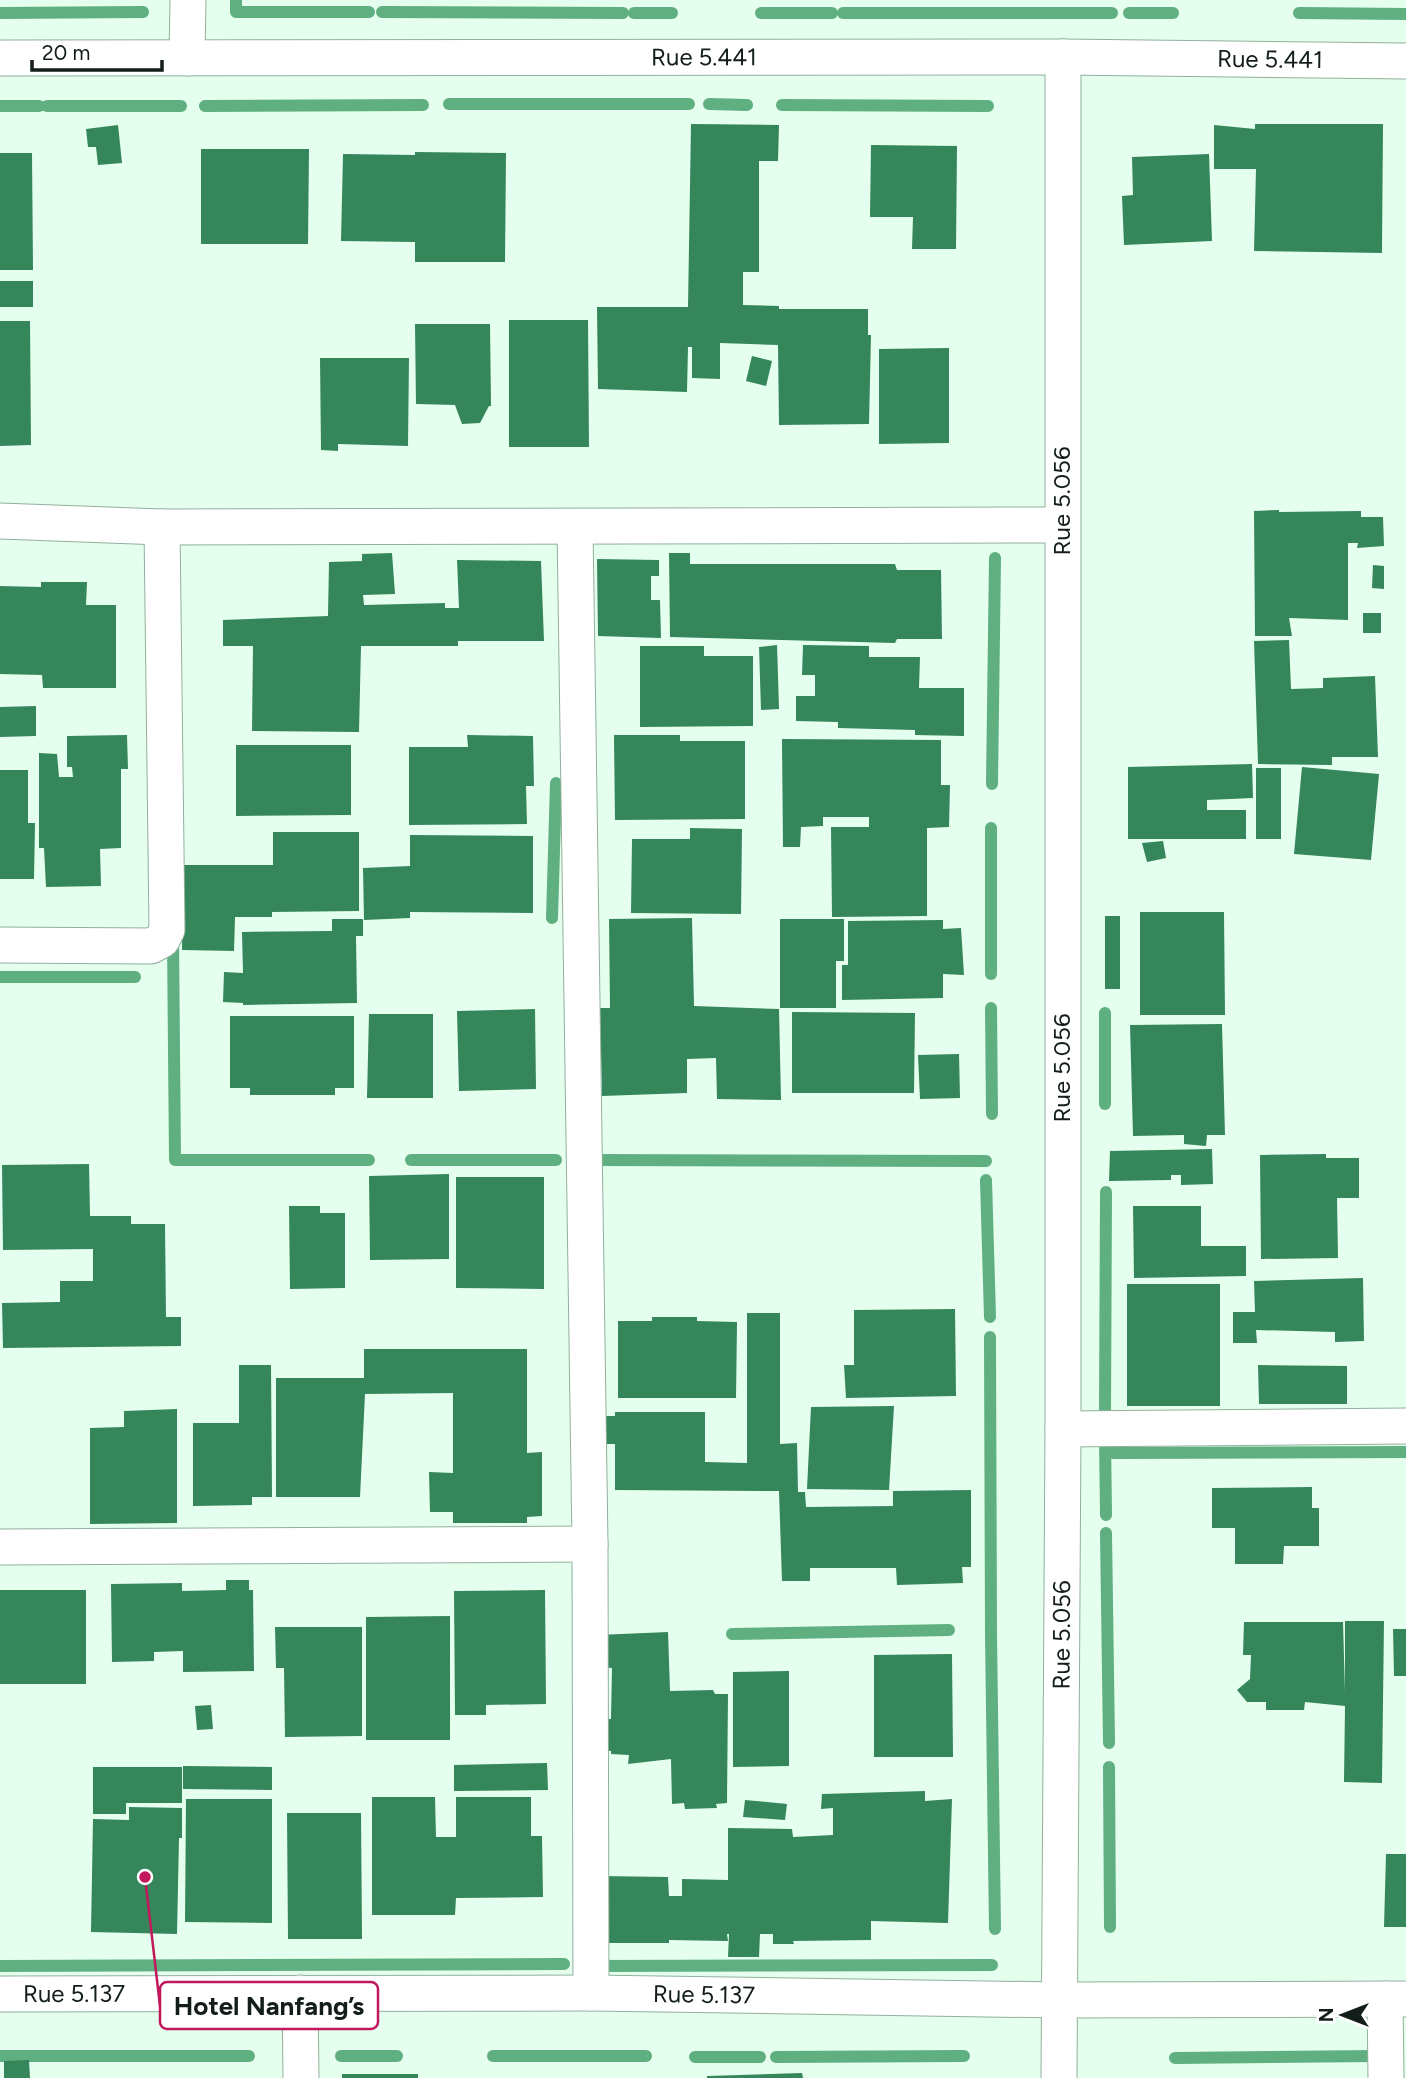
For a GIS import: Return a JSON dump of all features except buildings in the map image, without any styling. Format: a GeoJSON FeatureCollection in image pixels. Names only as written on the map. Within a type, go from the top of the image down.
{"type":"FeatureCollection","features":[{"type":"Feature","properties":{"kind":"street"},"geometry":{"type":"LineString","coordinates":[[187,58],[188,0]]}},
{"type":"Feature","properties":{"kind":"street","name":"Rue 5.441"},"geometry":{"type":"LineString","coordinates":[[0,58],[1063,57],[1406,61]]}},
{"type":"Feature","properties":{"kind":"street","name":"Rue 5.056"},"geometry":{"type":"LineString","coordinates":[[1059,2078],[1063,1429],[1063,57]]}},
{"type":"Feature","properties":{"kind":"street"},"geometry":{"type":"LineString","coordinates":[[0,521],[162,527],[1061,525]]}},
{"type":"Feature","properties":{"kind":"street"},"geometry":{"type":"LineString","coordinates":[[0,945],[151,946],[162,940],[167,930],[162,527]]}},
{"type":"Feature","properties":{"kind":"street"},"geometry":{"type":"LineString","coordinates":[[575,527],[590,1544],[591,1993]]}},
{"type":"Feature","properties":{"kind":"street"},"geometry":{"type":"LineString","coordinates":[[1063,1429],[1406,1426]]}},
{"type":"Feature","properties":{"kind":"street"},"geometry":{"type":"LineString","coordinates":[[0,1547],[590,1544]]}},
{"type":"Feature","properties":{"kind":"street"},"geometry":{"type":"LineString","coordinates":[[300,1993],[301,2078]]}},
{"type":"Feature","properties":{"kind":"street","name":"Rue 5.137"},"geometry":{"type":"LineString","coordinates":[[0,1994],[591,1993],[1058,2000],[1396,1999]]}},
{"type":"Feature","properties":{"kind":"street"},"geometry":{"type":"LineString","coordinates":[[1386,2078],[1396,1999]]}},
{"type":"Feature","properties":{"kind":"waterway"},"geometry":{"type":"LineString","coordinates":[[236,0],[236,12],[369,12]]}},
{"type":"Feature","properties":{"kind":"waterway"},"geometry":{"type":"LineString","coordinates":[[0,13],[143,12]]}},
{"type":"Feature","properties":{"kind":"waterway"},"geometry":{"type":"LineString","coordinates":[[382,12],[623,13]]}},
{"type":"Feature","properties":{"kind":"waterway"},"geometry":{"type":"LineString","coordinates":[[634,13],[672,13]]}},
{"type":"Feature","properties":{"kind":"waterway"},"geometry":{"type":"LineString","coordinates":[[761,13],[832,13]]}},
{"type":"Feature","properties":{"kind":"waterway"},"geometry":{"type":"LineString","coordinates":[[843,13],[1112,13]]}},
{"type":"Feature","properties":{"kind":"waterway"},"geometry":{"type":"LineString","coordinates":[[1129,13],[1173,13]]}},
{"type":"Feature","properties":{"kind":"waterway"},"geometry":{"type":"LineString","coordinates":[[1299,13],[1406,14]]}},
{"type":"Feature","properties":{"kind":"waterway"},"geometry":{"type":"LineString","coordinates":[[449,104],[689,104]]}},
{"type":"Feature","properties":{"kind":"waterway"},"geometry":{"type":"LineString","coordinates":[[709,104],[747,105]]}},
{"type":"Feature","properties":{"kind":"waterway"},"geometry":{"type":"LineString","coordinates":[[205,106],[423,105]]}},
{"type":"Feature","properties":{"kind":"waterway"},"geometry":{"type":"LineString","coordinates":[[782,105],[988,106]]}},
{"type":"Feature","properties":{"kind":"waterway"},"geometry":{"type":"LineString","coordinates":[[0,106],[39,106]]}},
{"type":"Feature","properties":{"kind":"waterway"},"geometry":{"type":"LineString","coordinates":[[47,106],[181,106]]}},
{"type":"Feature","properties":{"kind":"waterway"},"geometry":{"type":"LineString","coordinates":[[992,784],[995,558]]}},
{"type":"Feature","properties":{"kind":"waterway"},"geometry":{"type":"LineString","coordinates":[[552,918],[556,783]]}},
{"type":"Feature","properties":{"kind":"waterway"},"geometry":{"type":"LineString","coordinates":[[991,828],[991,974]]}},
{"type":"Feature","properties":{"kind":"waterway"},"geometry":{"type":"LineString","coordinates":[[173,937],[175,1160],[369,1160]]}},
{"type":"Feature","properties":{"kind":"waterway"},"geometry":{"type":"LineString","coordinates":[[0,977],[135,977]]}},
{"type":"Feature","properties":{"kind":"waterway"},"geometry":{"type":"LineString","coordinates":[[991,1008],[992,1114]]}},
{"type":"Feature","properties":{"kind":"waterway"},"geometry":{"type":"LineString","coordinates":[[1105,1013],[1105,1104]]}},
{"type":"Feature","properties":{"kind":"waterway"},"geometry":{"type":"LineString","coordinates":[[411,1160],[556,1160]]}},
{"type":"Feature","properties":{"kind":"waterway"},"geometry":{"type":"LineString","coordinates":[[586,1160],[986,1161]]}},
{"type":"Feature","properties":{"kind":"waterway"},"geometry":{"type":"LineString","coordinates":[[986,1180],[990,1317]]}},
{"type":"Feature","properties":{"kind":"waterway"},"geometry":{"type":"LineString","coordinates":[[1105,1414],[1106,1192]]}},
{"type":"Feature","properties":{"kind":"waterway"},"geometry":{"type":"LineString","coordinates":[[990,1337],[995,1929]]}},
{"type":"Feature","properties":{"kind":"waterway"},"geometry":{"type":"LineString","coordinates":[[1105,1436],[1106,1515]]}},
{"type":"Feature","properties":{"kind":"waterway"},"geometry":{"type":"LineString","coordinates":[[1113,1453],[1406,1452]]}},
{"type":"Feature","properties":{"kind":"waterway"},"geometry":{"type":"LineString","coordinates":[[1106,1533],[1109,1743]]}},
{"type":"Feature","properties":{"kind":"waterway"},"geometry":{"type":"LineString","coordinates":[[732,1634],[949,1630]]}},
{"type":"Feature","properties":{"kind":"waterway"},"geometry":{"type":"LineString","coordinates":[[1109,1767],[1110,1927]]}},
{"type":"Feature","properties":{"kind":"waterway"},"geometry":{"type":"LineString","coordinates":[[0,1966],[564,1964]]}},
{"type":"Feature","properties":{"kind":"waterway"},"geometry":{"type":"LineString","coordinates":[[593,1966],[992,1965]]}},
{"type":"Feature","properties":{"kind":"waterway"},"geometry":{"type":"LineString","coordinates":[[0,2056],[249,2056]]}},
{"type":"Feature","properties":{"kind":"waterway"},"geometry":{"type":"LineString","coordinates":[[341,2056],[397,2056]]}},
{"type":"Feature","properties":{"kind":"waterway"},"geometry":{"type":"LineString","coordinates":[[493,2056],[646,2056]]}},
{"type":"Feature","properties":{"kind":"waterway"},"geometry":{"type":"LineString","coordinates":[[776,2057],[964,2056]]}},
{"type":"Feature","properties":{"kind":"waterway"},"geometry":{"type":"LineString","coordinates":[[1175,2058],[1377,2056]]}},
{"type":"Feature","properties":{"kind":"waterway"},"geometry":{"type":"LineString","coordinates":[[695,2057],[760,2057]]}},
{"type":"Feature","properties":{"kind":"place","name":"Hotel Nanfang’s"},"geometry":{"type":"Point","coordinates":[145,1877]}}]}
